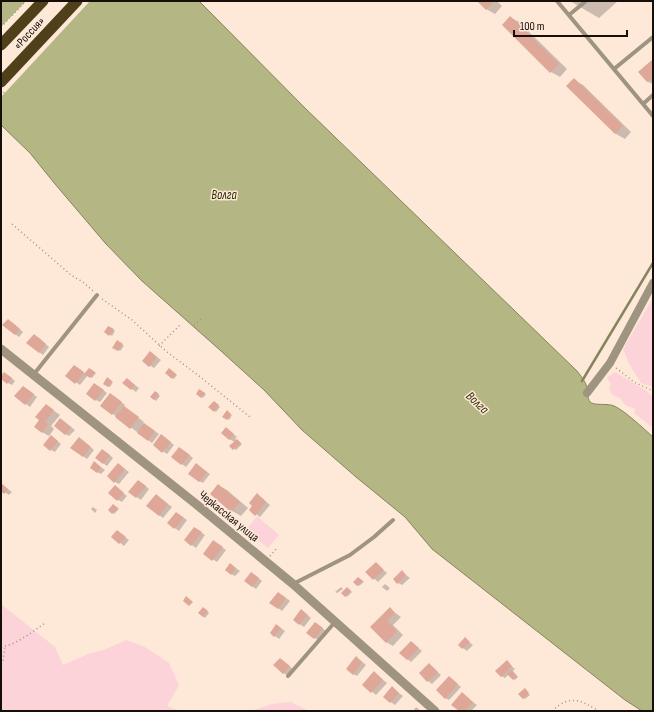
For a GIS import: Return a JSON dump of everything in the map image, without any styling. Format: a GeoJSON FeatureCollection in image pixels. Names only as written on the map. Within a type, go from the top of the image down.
{"type":"FeatureCollection","features":[{"type":"Feature","properties":{"kind":"highway","name":"«Россия»"},"geometry":{"type":"LineString","coordinates":[[1,45],[44,1]]}},
{"type":"Feature","properties":{"kind":"highway","name":"«Россия»"},"geometry":{"type":"LineString","coordinates":[[1,82],[77,1]]}},
{"type":"Feature","properties":{"kind":"street"},"geometry":{"type":"LineString","coordinates":[[587,393],[610,364],[653,283]]}},
{"type":"Feature","properties":{"kind":"street","name":"Черкасская улица"},"geometry":{"type":"LineString","coordinates":[[1,349],[293,584],[435,711]]}},
{"type":"Feature","properties":{"kind":"lane"},"geometry":{"type":"LineString","coordinates":[[557,1],[653,116]]}},
{"type":"Feature","properties":{"kind":"lane"},"geometry":{"type":"LineString","coordinates":[[569,15],[586,1]]}},
{"type":"Feature","properties":{"kind":"lane"},"geometry":{"type":"LineString","coordinates":[[614,69],[653,37]]}},
{"type":"Feature","properties":{"kind":"lane"},"geometry":{"type":"LineString","coordinates":[[643,104],[653,95]]}},
{"type":"Feature","properties":{"kind":"lane"},"geometry":{"type":"LineString","coordinates":[[34,375],[97,295]]}},
{"type":"Feature","properties":{"kind":"lane"},"geometry":{"type":"LineString","coordinates":[[293,584],[350,555],[393,520]]}},
{"type":"Feature","properties":{"kind":"lane"},"geometry":{"type":"LineString","coordinates":[[288,676],[335,622]]}},
{"type":"Feature","properties":{"kind":"path"},"geometry":{"type":"LineString","coordinates":[[1,27],[26,1]]}},
{"type":"Feature","properties":{"kind":"path"},"geometry":{"type":"LineString","coordinates":[[12,224],[71,275],[84,282],[97,295],[132,320],[160,346],[250,417]]}},
{"type":"Feature","properties":{"kind":"path"},"geometry":{"type":"LineString","coordinates":[[194,326],[201,319]]}},
{"type":"Feature","properties":{"kind":"path"},"geometry":{"type":"LineString","coordinates":[[160,346],[181,324]]}},
{"type":"Feature","properties":{"kind":"path"},"geometry":{"type":"LineString","coordinates":[[610,364],[634,382],[653,392]]}},
{"type":"Feature","properties":{"kind":"path"},"geometry":{"type":"LineString","coordinates":[[1,646],[5,647],[16,642],[45,623]]}},
{"type":"Feature","properties":{"kind":"path"},"geometry":{"type":"LineString","coordinates":[[1,664],[5,647]]}},
{"type":"Feature","properties":{"kind":"path"},"geometry":{"type":"LineString","coordinates":[[552,711],[564,702],[571,700],[582,701],[599,711]]}},
{"type":"Feature","properties":{"kind":"shaded area"},"geometry":{"type":"Polygon","coordinates":[[[653,298],[653,387],[641,383],[629,364],[623,349],[653,298]]]}},
{"type":"Feature","properties":{"kind":"shaded area"},"geometry":{"type":"Polygon","coordinates":[[[615,372],[647,391],[653,397],[653,428],[634,413],[635,408],[626,405],[620,398],[611,393],[611,384],[607,378],[615,372]]]}},
{"type":"Feature","properties":{"kind":"shaded area"},"geometry":{"type":"Polygon","coordinates":[[[257,516],[279,535],[268,548],[246,530],[257,516]]]}},
{"type":"Feature","properties":{"kind":"shaded area"},"geometry":{"type":"Polygon","coordinates":[[[1,604],[55,647],[63,665],[126,640],[145,647],[169,663],[179,685],[167,706],[181,711],[1,711],[1,604]]]}},
{"type":"Feature","properties":{"kind":"shaded area"},"geometry":{"type":"Polygon","coordinates":[[[291,702],[309,711],[250,711],[272,704],[291,702]]]}},
{"type":"Feature","properties":{"kind":"water","name":"Волга"},"geometry":{"type":"Polygon","coordinates":[[[1,1],[199,1],[306,109],[577,371],[587,387],[588,399],[590,402],[595,404],[611,405],[618,408],[653,437],[653,711],[642,711],[625,700],[432,549],[405,517],[302,430],[264,390],[142,281],[106,244],[30,153],[1,125],[1,1]]]}},
{"type":"Feature","properties":{"kind":"pier"},"geometry":{"type":"Polygon","coordinates":[[[26,1],[90,1],[1,97],[1,27],[26,1]]]}},
{"type":"Feature","properties":{"kind":"building"},"geometry":{"type":"Polygon","coordinates":[[[477,1],[494,1],[486,10],[477,1]]]}},
{"type":"Feature","properties":{"kind":"building"},"geometry":{"type":"Polygon","coordinates":[[[510,16],[559,64],[550,73],[502,25],[510,16]]]}},
{"type":"Feature","properties":{"kind":"building"},"geometry":{"type":"Polygon","coordinates":[[[653,59],[653,78],[647,82],[638,72],[653,59]]]}},
{"type":"Feature","properties":{"kind":"building"},"geometry":{"type":"Polygon","coordinates":[[[574,78],[623,126],[615,134],[566,86],[574,78]]]}},
{"type":"Feature","properties":{"kind":"building"},"geometry":{"type":"Polygon","coordinates":[[[8,319],[20,329],[15,335],[2,325],[8,319]]]}},
{"type":"Feature","properties":{"kind":"building"},"geometry":{"type":"Polygon","coordinates":[[[108,326],[114,329],[109,336],[104,332],[108,326]]]}},
{"type":"Feature","properties":{"kind":"building"},"geometry":{"type":"Polygon","coordinates":[[[34,334],[46,344],[39,353],[26,343],[34,334]]]}},
{"type":"Feature","properties":{"kind":"building"},"geometry":{"type":"Polygon","coordinates":[[[117,340],[123,344],[118,351],[112,348],[117,340]]]}},
{"type":"Feature","properties":{"kind":"building"},"geometry":{"type":"Polygon","coordinates":[[[150,351],[157,357],[149,367],[142,361],[150,351]]]}},
{"type":"Feature","properties":{"kind":"building"},"geometry":{"type":"Polygon","coordinates":[[[74,365],[84,372],[75,384],[65,376],[74,365]]]}},
{"type":"Feature","properties":{"kind":"building"},"geometry":{"type":"Polygon","coordinates":[[[89,368],[95,372],[90,378],[84,374],[89,368]]]}},
{"type":"Feature","properties":{"kind":"building"},"geometry":{"type":"Polygon","coordinates":[[[169,368],[176,374],[172,379],[165,373],[169,368]]]}},
{"type":"Feature","properties":{"kind":"building"},"geometry":{"type":"Polygon","coordinates":[[[4,372],[12,378],[7,384],[1,379],[4,372]]]}},
{"type":"Feature","properties":{"kind":"building"},"geometry":{"type":"Polygon","coordinates":[[[107,377],[112,381],[108,387],[103,384],[107,377]]]}},
{"type":"Feature","properties":{"kind":"building"},"geometry":{"type":"Polygon","coordinates":[[[127,378],[135,385],[131,390],[122,383],[127,378]]]}},
{"type":"Feature","properties":{"kind":"building"},"geometry":{"type":"Polygon","coordinates":[[[94,383],[104,390],[95,401],[86,394],[94,383]]]}},
{"type":"Feature","properties":{"kind":"building"},"geometry":{"type":"Polygon","coordinates":[[[23,386],[34,394],[25,405],[14,396],[23,386]]]}},
{"type":"Feature","properties":{"kind":"building"},"geometry":{"type":"Polygon","coordinates":[[[199,389],[205,393],[201,398],[196,394],[199,389]]]}},
{"type":"Feature","properties":{"kind":"building"},"geometry":{"type":"Polygon","coordinates":[[[155,391],[159,394],[154,400],[150,397],[155,391]]]}},
{"type":"Feature","properties":{"kind":"building"},"geometry":{"type":"Polygon","coordinates":[[[110,393],[122,402],[112,415],[100,406],[110,393]]]}},
{"type":"Feature","properties":{"kind":"building"},"geometry":{"type":"Polygon","coordinates":[[[214,401],[219,405],[214,412],[208,407],[214,401]]]}},
{"type":"Feature","properties":{"kind":"building"},"geometry":{"type":"Polygon","coordinates":[[[46,404],[54,410],[45,422],[48,424],[42,433],[34,427],[39,420],[35,417],[46,404]]]}},
{"type":"Feature","properties":{"kind":"building"},"geometry":{"type":"Polygon","coordinates":[[[124,406],[139,417],[130,429],[115,417],[124,406]]]}},
{"type":"Feature","properties":{"kind":"building"},"geometry":{"type":"Polygon","coordinates":[[[227,410],[231,414],[227,420],[222,417],[227,410]]]}},
{"type":"Feature","properties":{"kind":"building"},"geometry":{"type":"Polygon","coordinates":[[[60,418],[71,427],[65,435],[54,426],[60,418]]]}},
{"type":"Feature","properties":{"kind":"building"},"geometry":{"type":"Polygon","coordinates":[[[144,423],[155,431],[148,441],[137,433],[144,423]]]}},
{"type":"Feature","properties":{"kind":"building"},"geometry":{"type":"Polygon","coordinates":[[[226,427],[234,434],[229,440],[221,433],[226,427]]]}},
{"type":"Feature","properties":{"kind":"building"},"geometry":{"type":"Polygon","coordinates":[[[161,434],[171,442],[162,453],[153,445],[161,434]]]}},
{"type":"Feature","properties":{"kind":"building"},"geometry":{"type":"Polygon","coordinates":[[[51,435],[58,441],[50,451],[43,445],[51,435]]]}},
{"type":"Feature","properties":{"kind":"building"},"geometry":{"type":"Polygon","coordinates":[[[79,437],[91,447],[83,457],[70,448],[79,437]]]}},
{"type":"Feature","properties":{"kind":"building"},"geometry":{"type":"Polygon","coordinates":[[[237,439],[241,443],[233,450],[229,446],[237,439]]]}},
{"type":"Feature","properties":{"kind":"building"},"geometry":{"type":"Polygon","coordinates":[[[179,447],[190,455],[181,465],[171,457],[179,447]]]}},
{"type":"Feature","properties":{"kind":"building"},"geometry":{"type":"Polygon","coordinates":[[[102,449],[110,455],[103,464],[95,458],[102,449]]]}},
{"type":"Feature","properties":{"kind":"building"},"geometry":{"type":"Polygon","coordinates":[[[94,461],[101,467],[97,473],[90,468],[94,461]]]}},
{"type":"Feature","properties":{"kind":"building"},"geometry":{"type":"Polygon","coordinates":[[[118,463],[125,469],[114,483],[107,476],[118,463]]]}},
{"type":"Feature","properties":{"kind":"building"},"geometry":{"type":"Polygon","coordinates":[[[196,463],[207,472],[199,482],[188,474],[196,463]]]}},
{"type":"Feature","properties":{"kind":"building"},"geometry":{"type":"Polygon","coordinates":[[[138,480],[146,486],[136,498],[128,492],[138,480]]]}},
{"type":"Feature","properties":{"kind":"building"},"geometry":{"type":"Polygon","coordinates":[[[1,483],[8,489],[4,494],[1,491],[1,483]]]}},
{"type":"Feature","properties":{"kind":"building"},"geometry":{"type":"Polygon","coordinates":[[[218,484],[240,502],[231,512],[210,494],[218,484]]]}},
{"type":"Feature","properties":{"kind":"building"},"geometry":{"type":"Polygon","coordinates":[[[115,485],[124,493],[117,501],[108,493],[115,485]]]}},
{"type":"Feature","properties":{"kind":"building"},"geometry":{"type":"Polygon","coordinates":[[[257,493],[266,502],[255,516],[249,510],[252,506],[249,503],[257,493]]]}},
{"type":"Feature","properties":{"kind":"building"},"geometry":{"type":"Polygon","coordinates":[[[156,494],[168,504],[159,516],[146,506],[156,494]]]}},
{"type":"Feature","properties":{"kind":"building"},"geometry":{"type":"Polygon","coordinates":[[[113,504],[118,508],[112,514],[108,510],[113,504]]]}},
{"type":"Feature","properties":{"kind":"building"},"geometry":{"type":"Polygon","coordinates":[[[176,512],[184,518],[174,529],[167,523],[176,512]]]}},
{"type":"Feature","properties":{"kind":"building"},"geometry":{"type":"Polygon","coordinates":[[[194,527],[202,532],[191,546],[184,540],[194,527]]]}},
{"type":"Feature","properties":{"kind":"building"},"geometry":{"type":"Polygon","coordinates":[[[117,530],[126,537],[119,544],[111,537],[117,530]]]}},
{"type":"Feature","properties":{"kind":"building"},"geometry":{"type":"Polygon","coordinates":[[[213,540],[223,547],[212,561],[203,554],[213,540]]]}},
{"type":"Feature","properties":{"kind":"building"},"geometry":{"type":"Polygon","coordinates":[[[376,562],[384,570],[373,580],[365,572],[376,562]]]}},
{"type":"Feature","properties":{"kind":"building"},"geometry":{"type":"Polygon","coordinates":[[[230,563],[236,568],[231,575],[225,570],[230,563]]]}},
{"type":"Feature","properties":{"kind":"building"},"geometry":{"type":"Polygon","coordinates":[[[402,570],[406,575],[397,584],[393,579],[402,570]]]}},
{"type":"Feature","properties":{"kind":"building"},"geometry":{"type":"Polygon","coordinates":[[[251,572],[259,578],[252,587],[244,581],[251,572]]]}},
{"type":"Feature","properties":{"kind":"building"},"geometry":{"type":"Polygon","coordinates":[[[358,577],[363,581],[357,586],[353,582],[358,577]]]}},
{"type":"Feature","properties":{"kind":"building"},"geometry":{"type":"Polygon","coordinates":[[[347,587],[351,591],[345,597],[341,593],[347,587]]]}},
{"type":"Feature","properties":{"kind":"building"},"geometry":{"type":"Polygon","coordinates":[[[278,592],[286,598],[278,609],[269,603],[278,592]]]}},
{"type":"Feature","properties":{"kind":"building"},"geometry":{"type":"Polygon","coordinates":[[[186,596],[193,602],[189,606],[183,601],[186,596]]]}},
{"type":"Feature","properties":{"kind":"building"},"geometry":{"type":"Polygon","coordinates":[[[203,607],[208,611],[203,617],[198,613],[203,607]]]}},
{"type":"Feature","properties":{"kind":"building"},"geometry":{"type":"Polygon","coordinates":[[[390,607],[395,613],[387,621],[397,631],[386,643],[370,627],[390,607]]]}},
{"type":"Feature","properties":{"kind":"building"},"geometry":{"type":"Polygon","coordinates":[[[301,609],[308,615],[299,625],[293,620],[301,609]]]}},
{"type":"Feature","properties":{"kind":"building"},"geometry":{"type":"Polygon","coordinates":[[[315,622],[323,628],[314,639],[306,633],[315,622]]]}},
{"type":"Feature","properties":{"kind":"building"},"geometry":{"type":"Polygon","coordinates":[[[276,624],[281,628],[274,637],[270,633],[276,624]]]}},
{"type":"Feature","properties":{"kind":"building"},"geometry":{"type":"Polygon","coordinates":[[[465,637],[470,642],[462,649],[458,645],[465,637]]]}},
{"type":"Feature","properties":{"kind":"building"},"geometry":{"type":"Polygon","coordinates":[[[411,641],[419,648],[407,660],[399,653],[411,641]]]}},
{"type":"Feature","properties":{"kind":"building"},"geometry":{"type":"Polygon","coordinates":[[[356,656],[362,662],[353,675],[346,669],[356,656]]]}},
{"type":"Feature","properties":{"kind":"building"},"geometry":{"type":"Polygon","coordinates":[[[280,658],[290,666],[283,674],[273,665],[280,658]]]}},
{"type":"Feature","properties":{"kind":"building"},"geometry":{"type":"Polygon","coordinates":[[[507,660],[512,666],[501,677],[495,671],[507,660]]]}},
{"type":"Feature","properties":{"kind":"building"},"geometry":{"type":"Polygon","coordinates":[[[429,663],[438,672],[427,682],[419,673],[429,663]]]}},
{"type":"Feature","properties":{"kind":"building"},"geometry":{"type":"Polygon","coordinates":[[[511,670],[517,676],[513,680],[507,674],[511,670]]]}},
{"type":"Feature","properties":{"kind":"building"},"geometry":{"type":"Polygon","coordinates":[[[374,671],[383,680],[371,693],[362,685],[374,671]]]}},
{"type":"Feature","properties":{"kind":"building"},"geometry":{"type":"Polygon","coordinates":[[[449,676],[458,684],[445,699],[436,690],[449,676]]]}},
{"type":"Feature","properties":{"kind":"building"},"geometry":{"type":"Polygon","coordinates":[[[392,686],[399,693],[390,703],[383,697],[392,686]]]}},
{"type":"Feature","properties":{"kind":"building"},"geometry":{"type":"Polygon","coordinates":[[[525,688],[529,693],[523,699],[518,694],[525,688]]]}},
{"type":"Feature","properties":{"kind":"building"},"geometry":{"type":"Polygon","coordinates":[[[462,692],[473,702],[465,711],[459,711],[451,705],[462,692]]]}},
{"type":"Feature","properties":{"kind":"waterway"},"geometry":{"type":"LineString","coordinates":[[582,381],[653,263]]}}]}
